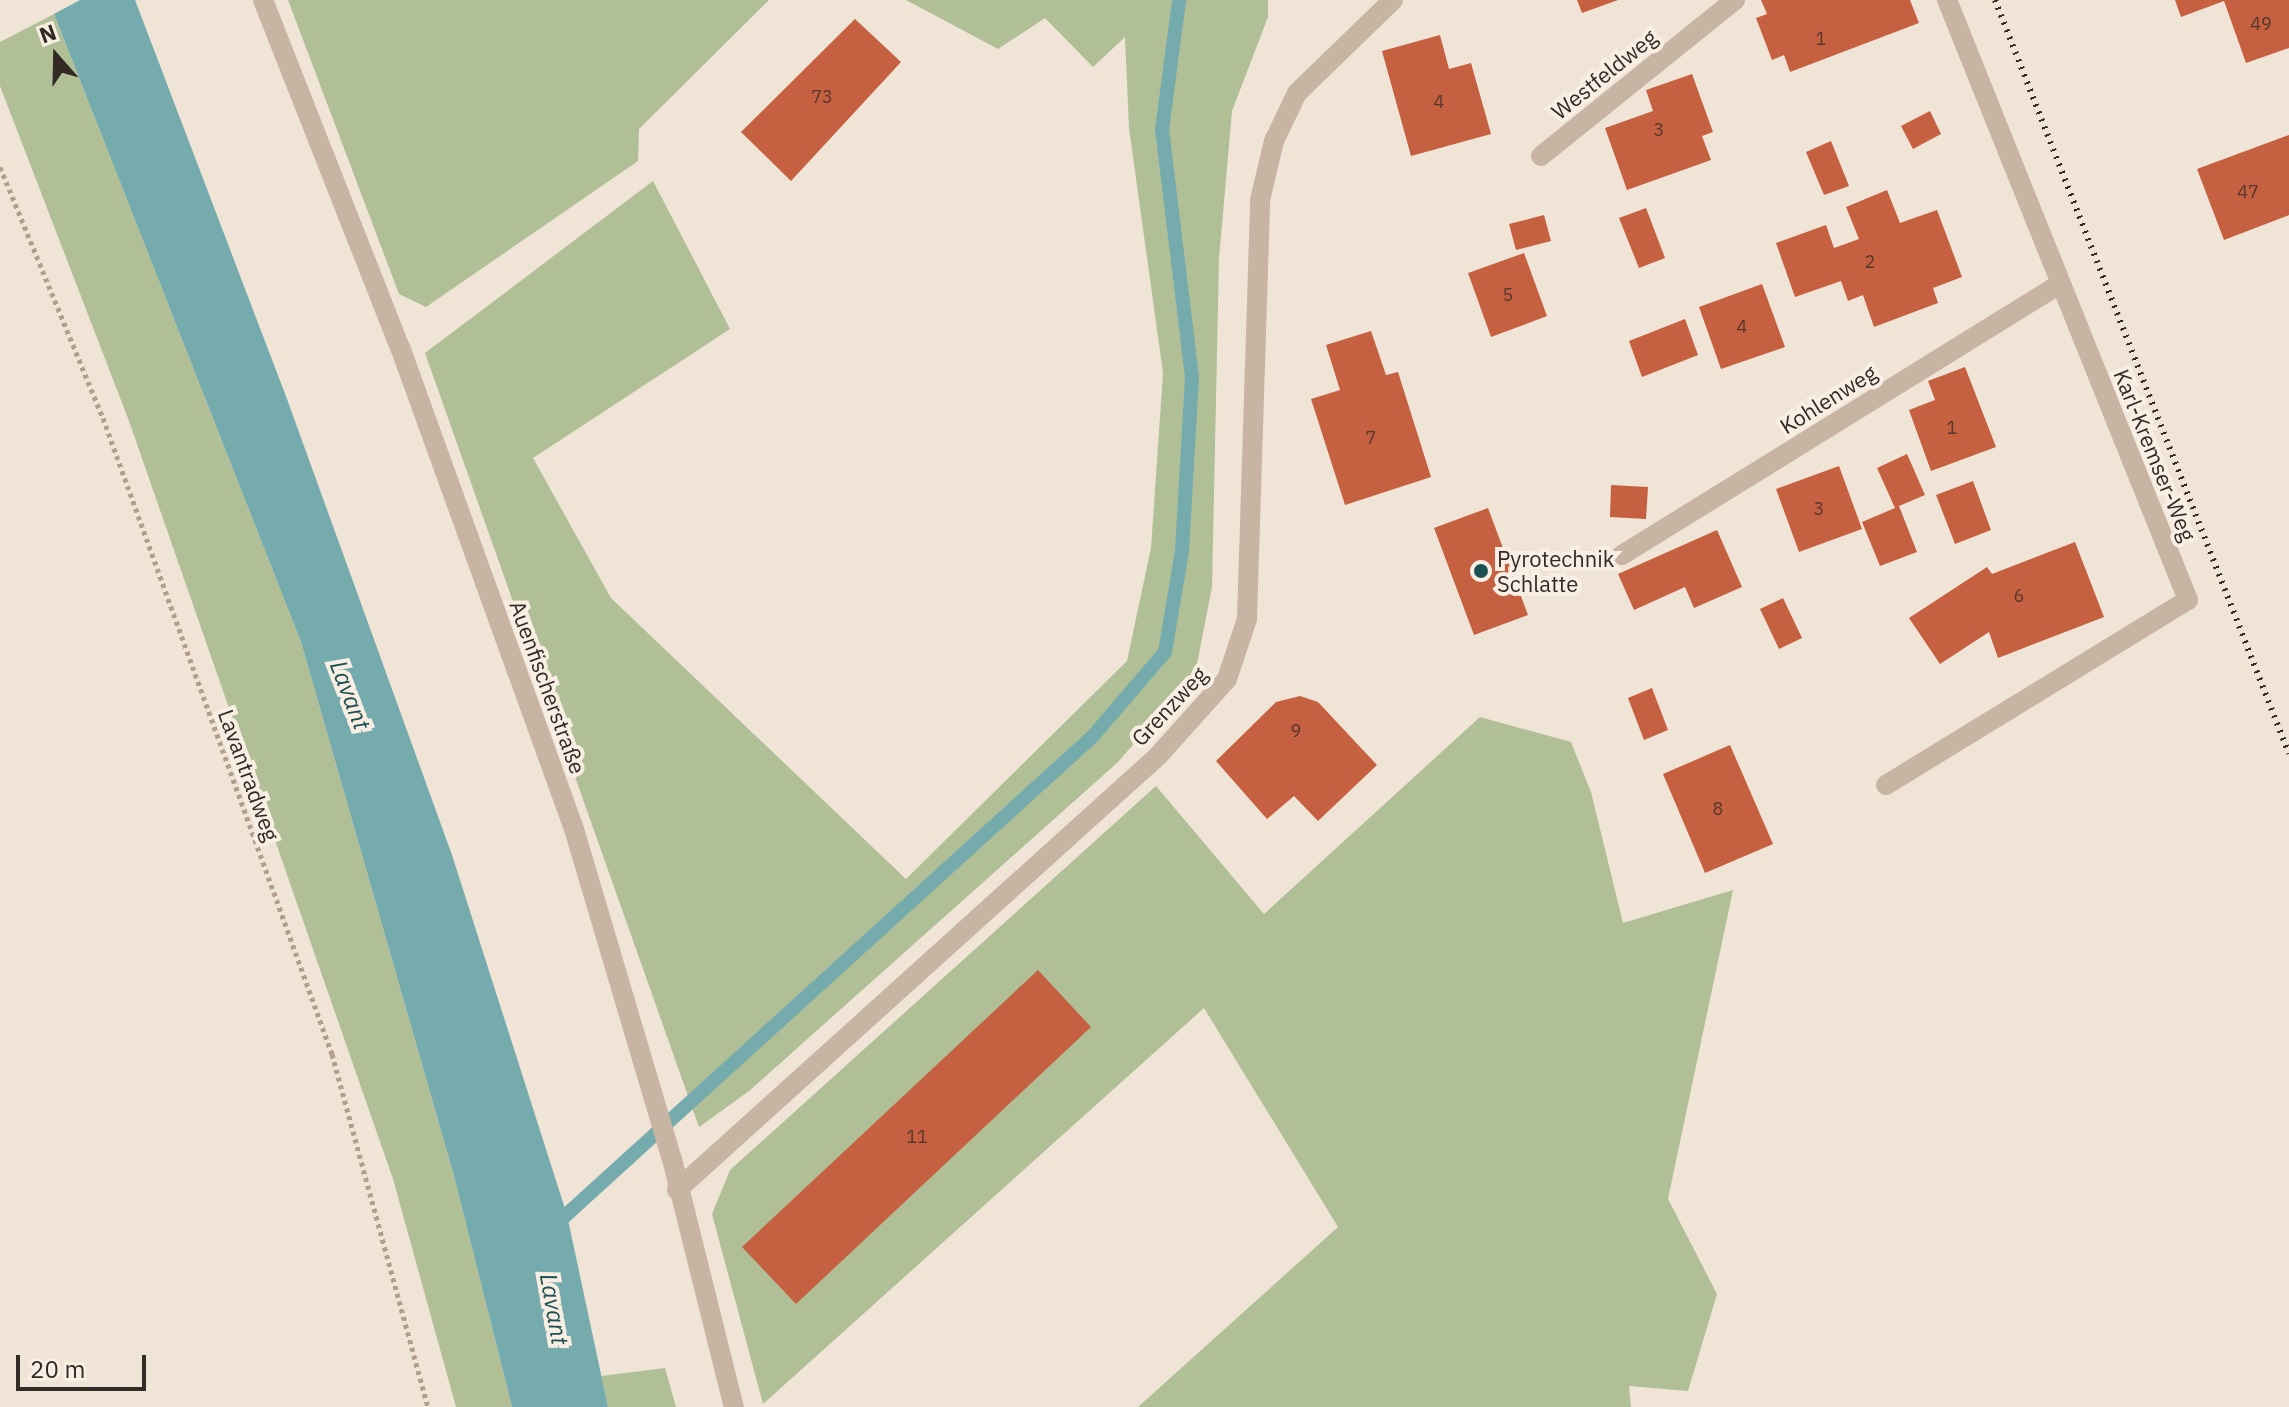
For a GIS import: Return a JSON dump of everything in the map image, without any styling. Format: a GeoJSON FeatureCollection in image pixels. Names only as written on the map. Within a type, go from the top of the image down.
{"type":"FeatureCollection","features":[{"type":"Feature","properties":{"kind":"street","name":"Auenfischerstraße"},"geometry":{"type":"LineString","coordinates":[[263,0],[400,347],[574,829],[672,1159],[677,1190],[734,1407]]}},
{"type":"Feature","properties":{"kind":"street","name":"Grenzweg"},"geometry":{"type":"LineString","coordinates":[[677,1190],[1158,756],[1227,679],[1247,619],[1260,200],[1274,141],[1297,93],[1393,0]]}},
{"type":"Feature","properties":{"kind":"street","name":"Westfeldweg"},"geometry":{"type":"LineString","coordinates":[[1541,156],[1735,0]]}},
{"type":"Feature","properties":{"kind":"street","name":"Karl-Kremser-Weg"},"geometry":{"type":"LineString","coordinates":[[1886,785],[2188,600],[1947,0]]}},
{"type":"Feature","properties":{"kind":"street","name":"Kohlenweg"},"geometry":{"type":"LineString","coordinates":[[1622,555],[2060,284]]}},
{"type":"Feature","properties":{"kind":"path","name":"Lavantradweg"},"geometry":{"type":"LineString","coordinates":[[0,167],[103,418],[332,1054],[428,1407]]}},
{"type":"Feature","properties":{"kind":"green space"},"geometry":{"type":"Polygon","coordinates":[[[288,0],[769,0],[639,129],[638,161],[426,307],[399,294],[288,0]]]}},
{"type":"Feature","properties":{"kind":"green space"},"geometry":{"type":"Polygon","coordinates":[[[906,0],[1268,0],[1268,17],[1232,111],[1219,259],[1212,587],[1195,674],[1117,763],[749,1091],[699,1127],[425,353],[653,181],[730,329],[533,458],[611,598],[906,879],[1127,661],[1151,548],[1163,373],[1129,128],[1125,37],[1093,67],[1045,18],[998,49],[906,0]]]}},
{"type":"Feature","properties":{"kind":"green space"},"geometry":{"type":"Polygon","coordinates":[[[54,14],[301,642],[454,1176],[512,1407],[456,1407],[393,1179],[129,421],[0,86],[0,42],[54,14]]]}},
{"type":"Feature","properties":{"kind":"green space"},"geometry":{"type":"Polygon","coordinates":[[[1480,717],[1571,742],[1591,792],[1623,923],[1733,890],[1668,1199],[1717,1294],[1688,1391],[1629,1386],[1631,1407],[1138,1407],[1338,1227],[1204,1008],[763,1404],[712,1214],[730,1170],[1156,786],[1264,914],[1480,717]]]}},
{"type":"Feature","properties":{"kind":"green space"},"geometry":{"type":"Polygon","coordinates":[[[665,1368],[676,1407],[608,1407],[601,1376],[665,1368]]]}},
{"type":"Feature","properties":{"kind":"water","name":"Lavant"},"geometry":{"type":"Polygon","coordinates":[[[80,0],[135,0],[287,399],[452,855],[567,1215],[608,1407],[512,1407],[454,1176],[301,642],[54,14],[80,0]]]}},
{"type":"Feature","properties":{"kind":"building"},"geometry":{"type":"Polygon","coordinates":[[[1577,0],[1618,0],[1582,13],[1577,0]]]}},
{"type":"Feature","properties":{"kind":"building"},"geometry":{"type":"Polygon","coordinates":[[[1761,0],[1910,0],[1919,23],[1790,72],[1784,55],[1772,60],[1756,18],[1767,14],[1761,0]]]}},
{"type":"Feature","properties":{"kind":"building"},"geometry":{"type":"Polygon","coordinates":[[[2175,0],[2289,0],[2289,48],[2246,63],[2224,1],[2181,17],[2175,0]]]}},
{"type":"Feature","properties":{"kind":"building"},"geometry":{"type":"Polygon","coordinates":[[[855,19],[901,62],[791,181],[741,132],[855,19]]]}},
{"type":"Feature","properties":{"kind":"building"},"geometry":{"type":"Polygon","coordinates":[[[1440,35],[1449,69],[1471,63],[1491,134],[1411,156],[1382,51],[1440,35]]]}},
{"type":"Feature","properties":{"kind":"building"},"geometry":{"type":"Polygon","coordinates":[[[1692,74],[1713,132],[1702,136],[1711,160],[1627,190],[1605,128],[1653,111],[1646,90],[1692,74]]]}},
{"type":"Feature","properties":{"kind":"building"},"geometry":{"type":"Polygon","coordinates":[[[1930,111],[1941,134],[1913,149],[1901,126],[1930,111]]]}},
{"type":"Feature","properties":{"kind":"building"},"geometry":{"type":"Polygon","coordinates":[[[2289,135],[2289,215],[2224,240],[2197,169],[2289,135]]]}},
{"type":"Feature","properties":{"kind":"building"},"geometry":{"type":"Polygon","coordinates":[[[1831,141],[1849,186],[1824,195],[1806,152],[1831,141]]]}},
{"type":"Feature","properties":{"kind":"building"},"geometry":{"type":"Polygon","coordinates":[[[1887,190],[1900,223],[1937,210],[1962,277],[1933,288],[1938,303],[1874,327],[1863,295],[1848,301],[1841,281],[1795,297],[1776,243],[1826,225],[1834,248],[1859,239],[1846,207],[1887,190]]]}},
{"type":"Feature","properties":{"kind":"building"},"geometry":{"type":"Polygon","coordinates":[[[1646,208],[1665,258],[1639,268],[1619,218],[1646,208]]]}},
{"type":"Feature","properties":{"kind":"building"},"geometry":{"type":"Polygon","coordinates":[[[1544,215],[1551,241],[1516,250],[1509,224],[1544,215]]]}},
{"type":"Feature","properties":{"kind":"building"},"geometry":{"type":"Polygon","coordinates":[[[1524,253],[1547,316],[1491,337],[1468,273],[1524,253]]]}},
{"type":"Feature","properties":{"kind":"building"},"geometry":{"type":"Polygon","coordinates":[[[1762,284],[1785,347],[1721,369],[1699,307],[1762,284]]]}},
{"type":"Feature","properties":{"kind":"building"},"geometry":{"type":"Polygon","coordinates":[[[1685,319],[1698,355],[1642,377],[1629,341],[1685,319]]]}},
{"type":"Feature","properties":{"kind":"building"},"geometry":{"type":"Polygon","coordinates":[[[1371,331],[1386,375],[1398,372],[1431,477],[1345,505],[1311,399],[1340,390],[1326,345],[1371,331]]]}},
{"type":"Feature","properties":{"kind":"building"},"geometry":{"type":"Polygon","coordinates":[[[1965,367],[1996,447],[1931,471],[1909,410],[1935,400],[1928,381],[1965,367]]]}},
{"type":"Feature","properties":{"kind":"building"},"geometry":{"type":"Polygon","coordinates":[[[1907,454],[1925,495],[1899,506],[1917,552],[1880,566],[1862,522],[1895,508],[1877,468],[1907,454]]]}},
{"type":"Feature","properties":{"kind":"building"},"geometry":{"type":"Polygon","coordinates":[[[1839,466],[1862,529],[1799,552],[1776,489],[1839,466]]]}},
{"type":"Feature","properties":{"kind":"building"},"geometry":{"type":"Polygon","coordinates":[[[1973,481],[1991,530],[1955,544],[1936,495],[1973,481]]]}},
{"type":"Feature","properties":{"kind":"building"},"geometry":{"type":"Polygon","coordinates":[[[1611,485],[1648,487],[1646,519],[1610,517],[1611,485]]]}},
{"type":"Feature","properties":{"kind":"building","name":"Pyrotechnik Schlatte"},"geometry":{"type":"Polygon","coordinates":[[[1488,508],[1528,615],[1474,635],[1434,528],[1488,508]]]}},
{"type":"Feature","properties":{"kind":"building"},"geometry":{"type":"Polygon","coordinates":[[[1717,530],[1742,587],[1694,608],[1685,587],[1634,610],[1618,574],[1717,530]]]}},
{"type":"Feature","properties":{"kind":"building"},"geometry":{"type":"Polygon","coordinates":[[[2075,542],[2104,617],[1998,658],[1989,632],[1940,664],[1909,618],[1987,567],[1992,574],[2075,542]]]}},
{"type":"Feature","properties":{"kind":"building"},"geometry":{"type":"Polygon","coordinates":[[[1783,598],[1802,638],[1779,649],[1760,609],[1783,598]]]}},
{"type":"Feature","properties":{"kind":"building"},"geometry":{"type":"Polygon","coordinates":[[[1652,688],[1668,730],[1644,740],[1628,698],[1652,688]]]}},
{"type":"Feature","properties":{"kind":"building"},"geometry":{"type":"Polygon","coordinates":[[[1300,696],[1318,702],[1377,765],[1318,821],[1294,796],[1267,819],[1216,761],[1276,702],[1300,696]]]}},
{"type":"Feature","properties":{"kind":"building"},"geometry":{"type":"Polygon","coordinates":[[[1730,745],[1773,844],[1705,873],[1663,774],[1730,745]]]}},
{"type":"Feature","properties":{"kind":"building"},"geometry":{"type":"Polygon","coordinates":[[[1038,970],[1091,1027],[796,1304],[742,1247],[1038,970]]]}},
{"type":"Feature","properties":{"kind":"waterway"},"geometry":{"type":"LineString","coordinates":[[554,1226],[1093,736],[1165,652],[1182,551],[1192,377],[1162,130],[1179,0]]}},
{"type":"Feature","properties":{"kind":"railway"},"geometry":{"type":"LineString","coordinates":[[1995,0],[2289,754]]}},
{"type":"Feature","properties":{"kind":"place","name":"Pyrotechnik Schlatte"},"geometry":{"type":"Point","coordinates":[1481,571]}}]}
